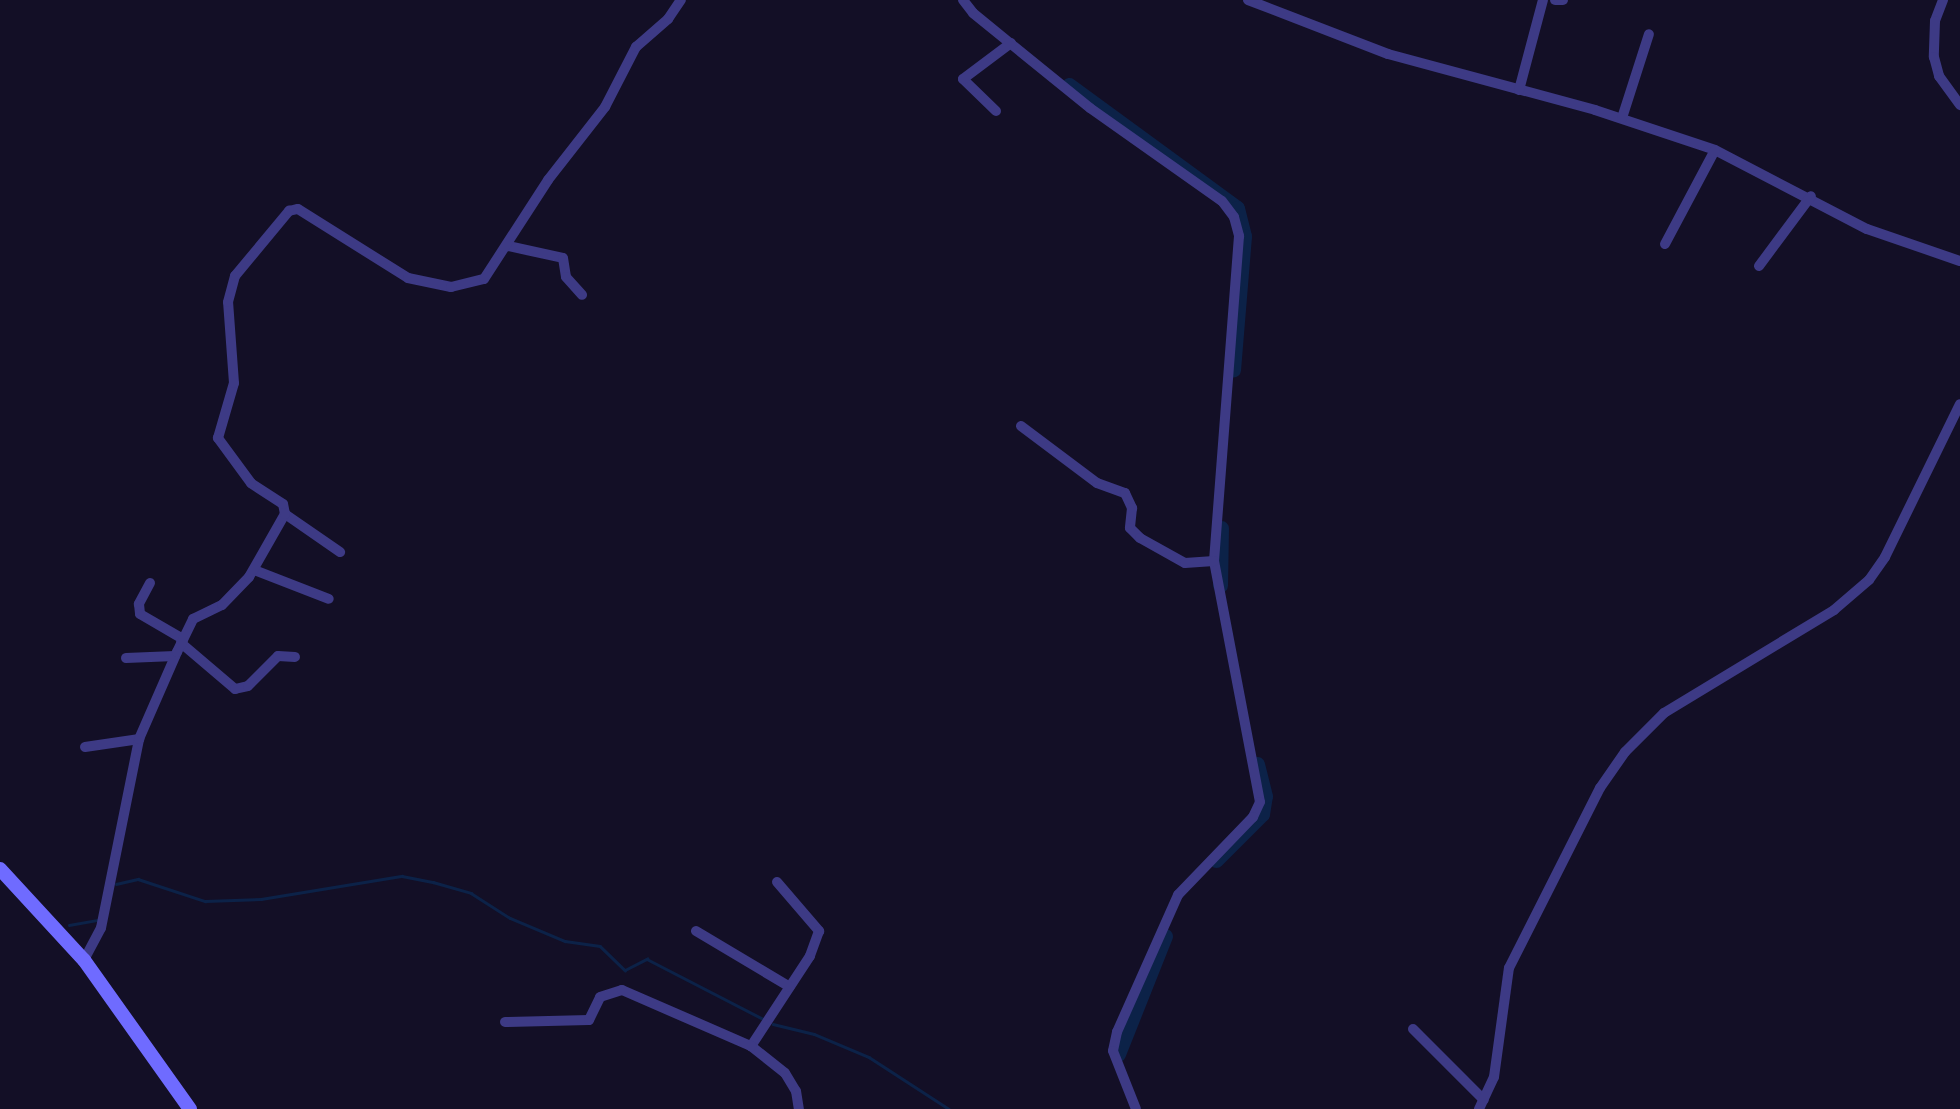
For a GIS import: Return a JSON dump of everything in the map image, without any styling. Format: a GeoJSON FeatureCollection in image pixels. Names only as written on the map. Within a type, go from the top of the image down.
{"type":"FeatureCollection","features":[{"type":"Feature","properties":{"kind":"main road"},"geometry":{"type":"LineString","coordinates":[[0,869],[84,960],[190,1109]]}},
{"type":"Feature","properties":{"kind":"street"},"geometry":{"type":"LineString","coordinates":[[84,960],[97,939],[139,740],[182,641],[192,619],[222,605],[254,570],[284,514],[284,504],[252,483],[217,434],[234,383],[228,318],[231,284],[289,211],[301,209],[393,272],[451,287],[484,279],[548,180],[606,106],[636,47],[681,0]]}},
{"type":"Feature","properties":{"kind":"street"},"geometry":{"type":"LineString","coordinates":[[963,0],[1090,108],[1222,200],[1234,217],[1239,236],[1214,561],[1260,802],[1253,817],[1178,895],[1116,1032],[1112,1051],[1136,1109]]}},
{"type":"Feature","properties":{"kind":"street"},"geometry":{"type":"LineString","coordinates":[[1248,0],[1266,3],[1388,54],[1622,118],[1715,150],[1885,236],[1960,261]]}},
{"type":"Feature","properties":{"kind":"street"},"geometry":{"type":"LineString","coordinates":[[1519,90],[1543,0]]}},
{"type":"Feature","properties":{"kind":"street"},"geometry":{"type":"LineString","coordinates":[[1555,0],[1563,0]]}},
{"type":"Feature","properties":{"kind":"street"},"geometry":{"type":"LineString","coordinates":[[1943,0],[1935,21],[1934,57],[1939,76],[1960,105]]}},
{"type":"Feature","properties":{"kind":"street"},"geometry":{"type":"LineString","coordinates":[[1622,118],[1650,34]]}},
{"type":"Feature","properties":{"kind":"street"},"geometry":{"type":"LineString","coordinates":[[996,111],[963,79],[1011,43]]}},
{"type":"Feature","properties":{"kind":"street"},"geometry":{"type":"LineString","coordinates":[[1665,244],[1715,150]]}},
{"type":"Feature","properties":{"kind":"street"},"geometry":{"type":"LineString","coordinates":[[1759,266],[1810,196]]}},
{"type":"Feature","properties":{"kind":"street"},"geometry":{"type":"LineString","coordinates":[[508,246],[563,258],[566,277],[582,295]]}},
{"type":"Feature","properties":{"kind":"street"},"geometry":{"type":"LineString","coordinates":[[1413,1029],[1482,1104],[1494,1077],[1509,968],[1608,776],[1664,713],[1834,610],[1869,580],[1885,557],[1960,404]]}},
{"type":"Feature","properties":{"kind":"street"},"geometry":{"type":"LineString","coordinates":[[1020,426],[1097,484],[1125,492],[1132,508],[1130,528],[1140,538],[1184,563],[1214,561]]}},
{"type":"Feature","properties":{"kind":"street"},"geometry":{"type":"LineString","coordinates":[[284,514],[340,552]]}},
{"type":"Feature","properties":{"kind":"street"},"geometry":{"type":"LineString","coordinates":[[254,570],[329,599]]}},
{"type":"Feature","properties":{"kind":"street"},"geometry":{"type":"LineString","coordinates":[[150,583],[139,604],[140,614],[182,641],[236,689],[248,686],[278,656],[295,657]]}},
{"type":"Feature","properties":{"kind":"street"},"geometry":{"type":"LineString","coordinates":[[126,658],[176,656]]}},
{"type":"Feature","properties":{"kind":"street"},"geometry":{"type":"LineString","coordinates":[[84,747],[139,740]]}},
{"type":"Feature","properties":{"kind":"street"},"geometry":{"type":"LineString","coordinates":[[751,1046],[810,956],[818,932],[778,882]]}},
{"type":"Feature","properties":{"kind":"street"},"geometry":{"type":"LineString","coordinates":[[696,931],[790,987]]}},
{"type":"Feature","properties":{"kind":"street"},"geometry":{"type":"LineString","coordinates":[[505,1022],[590,1020],[600,997],[622,990],[751,1046],[785,1073],[796,1091],[798,1109]]}},
{"type":"Feature","properties":{"kind":"waterway"},"geometry":{"type":"LineString","coordinates":[[1069,85],[1237,208],[1244,236],[1233,370]]}},
{"type":"Feature","properties":{"kind":"waterway"},"geometry":{"type":"LineString","coordinates":[[1220,585],[1221,528]]}},
{"type":"Feature","properties":{"kind":"waterway"},"geometry":{"type":"LineString","coordinates":[[1216,860],[1262,814],[1265,796],[1257,764]]}},
{"type":"Feature","properties":{"kind":"waterway"},"geometry":{"type":"LineString","coordinates":[[116,884],[138,879],[205,901],[261,899],[402,876],[433,882],[471,893],[510,918],[565,941],[600,946],[625,970],[647,959],[765,1020]]}},
{"type":"Feature","properties":{"kind":"waterway"},"geometry":{"type":"LineString","coordinates":[[69,925],[98,920]]}},
{"type":"Feature","properties":{"kind":"waterway"},"geometry":{"type":"LineString","coordinates":[[1118,1054],[1165,936]]}},
{"type":"Feature","properties":{"kind":"waterway"},"geometry":{"type":"LineString","coordinates":[[773,1024],[814,1034],[869,1057],[949,1109]]}}]}
